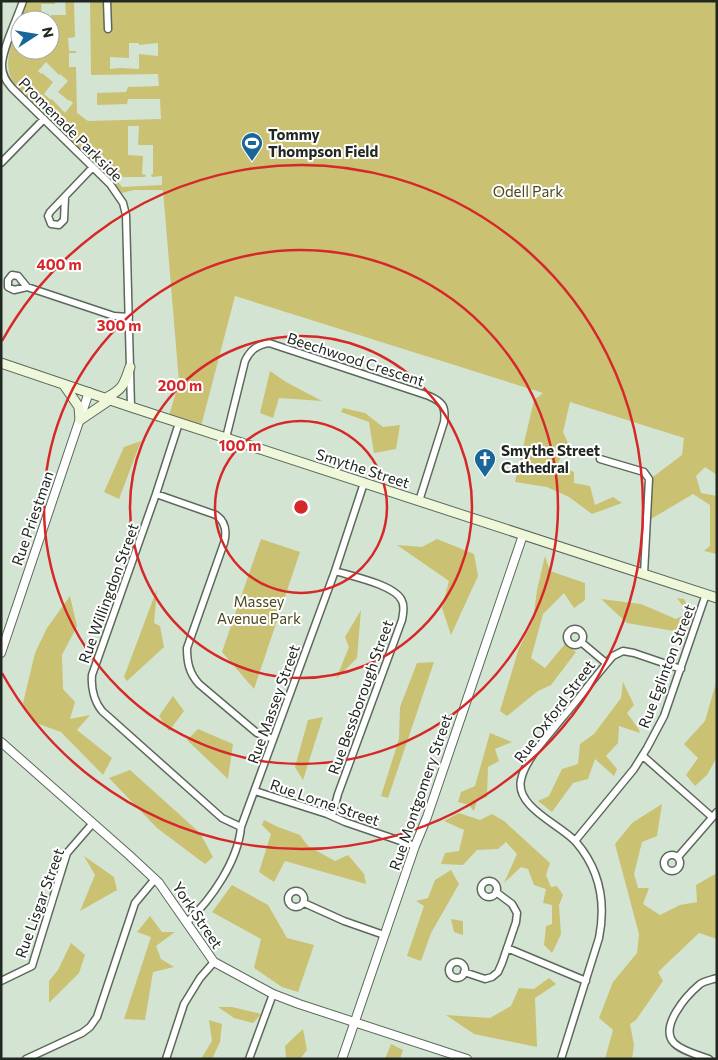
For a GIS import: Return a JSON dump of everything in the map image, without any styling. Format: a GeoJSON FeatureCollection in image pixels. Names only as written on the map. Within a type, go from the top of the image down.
{"type":"FeatureCollection","features":[{"type":"Feature","properties":{"kind":"main road","name":"Smythe Street"},"geometry":{"type":"LineString","coordinates":[[1,363],[717,598]]}},
{"type":"Feature","properties":{"kind":"main road"},"geometry":{"type":"LineString","coordinates":[[80,420],[119,391],[130,367]]}},
{"type":"Feature","properties":{"kind":"main road"},"geometry":{"type":"LineString","coordinates":[[64,384],[75,398],[79,407],[80,420]]}},
{"type":"Feature","properties":{"kind":"street","name":"Promenade Parkside"},"geometry":{"type":"LineString","coordinates":[[23,1],[4,55],[2,68],[4,77],[117,192],[123,203],[126,215],[131,407]]}},
{"type":"Feature","properties":{"kind":"street"},"geometry":{"type":"LineString","coordinates":[[107,1],[108,29]]}},
{"type":"Feature","properties":{"kind":"street"},"geometry":{"type":"LineString","coordinates":[[1,163],[44,119]]}},
{"type":"Feature","properties":{"kind":"street"},"geometry":{"type":"LineString","coordinates":[[66,197],[93,167]]}},
{"type":"Feature","properties":{"kind":"street"},"geometry":{"type":"LineString","coordinates":[[27,287],[114,316],[129,317]]}},
{"type":"Feature","properties":{"kind":"street","name":"Beechwood Crescent"},"geometry":{"type":"LineString","coordinates":[[226,438],[245,361],[248,355],[258,346],[269,343],[429,396],[441,404],[445,412],[444,422],[419,501]]}},
{"type":"Feature","properties":{"kind":"street","name":"Rue Priestman"},"geometry":{"type":"LineString","coordinates":[[1,654],[89,392]]}},
{"type":"Feature","properties":{"kind":"street","name":"Rue Willingdon Street"},"geometry":{"type":"LineString","coordinates":[[179,423],[92,675],[91,684],[98,706],[102,711],[222,818],[241,827]]}},
{"type":"Feature","properties":{"kind":"street"},"geometry":{"type":"LineString","coordinates":[[600,459],[644,472],[649,480],[644,574]]}},
{"type":"Feature","properties":{"kind":"street","name":"Rue Massey Street"},"geometry":{"type":"LineString","coordinates":[[187,922],[204,906],[218,886],[240,839],[241,827],[335,571],[364,483]]}},
{"type":"Feature","properties":{"kind":"street"},"geometry":{"type":"LineString","coordinates":[[156,494],[216,515],[220,518],[226,529],[224,543],[187,648],[188,665],[192,676],[199,684],[257,733],[273,739]]}},
{"type":"Feature","properties":{"kind":"street","name":"Rue Montgomery Street"},"geometry":{"type":"LineString","coordinates":[[342,1059],[523,535]]}},
{"type":"Feature","properties":{"kind":"street","name":"Rue Bessborough Street"},"geometry":{"type":"LineString","coordinates":[[332,816],[338,794],[402,620],[404,609],[402,600],[388,588],[335,571]]}},
{"type":"Feature","properties":{"kind":"street","name":"Rue Eglinton Street"},"geometry":{"type":"LineString","coordinates":[[575,842],[643,756],[664,716],[706,594]]}},
{"type":"Feature","properties":{"kind":"street"},"geometry":{"type":"LineString","coordinates":[[581,642],[606,664]]}},
{"type":"Feature","properties":{"kind":"street","name":"Rue Oxford Street"},"geometry":{"type":"LineString","coordinates":[[561,1059],[586,981],[603,919],[602,902],[594,871],[575,842],[524,799],[520,790],[520,781],[524,770],[538,748],[613,656],[623,651],[634,653],[681,669]]}},
{"type":"Feature","properties":{"kind":"street","name":"York Street"},"geometry":{"type":"LineString","coordinates":[[2,742],[155,879],[168,894],[214,962],[224,969],[273,994],[467,1059]]}},
{"type":"Feature","properties":{"kind":"street"},"geometry":{"type":"LineString","coordinates":[[643,756],[714,815],[678,857]]}},
{"type":"Feature","properties":{"kind":"street","name":"Rue Lorne Street"},"geometry":{"type":"LineString","coordinates":[[255,791],[415,846]]}},
{"type":"Feature","properties":{"kind":"street","name":"Rue Lisgar Street"},"geometry":{"type":"LineString","coordinates":[[1,981],[32,966],[67,853],[93,824]]}},
{"type":"Feature","properties":{"kind":"street"},"geometry":{"type":"LineString","coordinates":[[26,1059],[90,1027],[97,1017],[135,903],[155,879]]}},
{"type":"Feature","properties":{"kind":"street"},"geometry":{"type":"LineString","coordinates":[[464,972],[482,978],[492,977],[498,972],[516,922],[517,913],[512,904],[496,892]]}},
{"type":"Feature","properties":{"kind":"street"},"geometry":{"type":"LineString","coordinates":[[304,903],[384,935]]}},
{"type":"Feature","properties":{"kind":"street"},"geometry":{"type":"LineString","coordinates":[[507,948],[586,981]]}},
{"type":"Feature","properties":{"kind":"street"},"geometry":{"type":"LineString","coordinates":[[166,1059],[184,1004],[200,978],[214,962]]}},
{"type":"Feature","properties":{"kind":"street"},"geometry":{"type":"LineString","coordinates":[[709,1059],[680,1048],[673,1042],[668,1029],[671,1019],[700,984],[717,978]]}},
{"type":"Feature","properties":{"kind":"street"},"geometry":{"type":"LineString","coordinates":[[249,1059],[273,994]]}},
{"type":"Feature","properties":{"kind":"green space"},"geometry":{"type":"Polygon","coordinates":[[[27,1],[55,1],[55,4],[41,4],[41,10],[24,10],[27,1]]]}},
{"type":"Feature","properties":{"kind":"green space","name":"Odell Park"},"geometry":{"type":"Polygon","coordinates":[[[65,1],[74,1],[75,37],[68,38],[69,51],[76,51],[76,53],[69,53],[69,67],[76,67],[77,113],[88,121],[161,119],[160,99],[128,99],[127,104],[97,105],[97,93],[126,92],[128,87],[159,86],[158,74],[91,75],[90,1],[717,1],[717,475],[705,467],[696,476],[701,493],[717,496],[717,554],[704,551],[710,546],[710,505],[693,494],[651,519],[653,477],[682,455],[684,438],[570,402],[563,432],[568,443],[557,465],[574,472],[574,483],[590,486],[595,505],[613,497],[622,503],[592,514],[569,497],[547,487],[515,482],[534,400],[543,393],[235,296],[200,430],[168,419],[179,382],[163,190],[134,190],[122,193],[113,181],[16,87],[11,79],[8,63],[10,50],[10,60],[60,60],[60,15],[66,15],[65,1]],[[129,43],[129,58],[110,57],[110,69],[139,69],[139,54],[158,56],[158,43],[139,45],[139,43],[129,43]],[[46,62],[38,71],[53,82],[44,94],[52,99],[65,113],[73,103],[58,92],[68,81],[46,62]],[[128,126],[128,155],[143,156],[142,174],[146,175],[145,177],[114,177],[122,187],[162,185],[162,176],[152,177],[151,175],[153,174],[153,145],[138,145],[139,126],[128,126]]]}},
{"type":"Feature","properties":{"kind":"green space"},"geometry":{"type":"Polygon","coordinates":[[[270,371],[286,382],[322,401],[279,398],[273,418],[260,413],[270,371]]]}},
{"type":"Feature","properties":{"kind":"green space"},"geometry":{"type":"Polygon","coordinates":[[[343,408],[365,413],[383,427],[400,425],[396,449],[374,453],[369,422],[341,412],[343,408]]]}},
{"type":"Feature","properties":{"kind":"green space"},"geometry":{"type":"Polygon","coordinates":[[[141,441],[119,499],[104,492],[124,447],[141,441]]]}},
{"type":"Feature","properties":{"kind":"green space","name":"Massey Avenue Park"},"geometry":{"type":"Polygon","coordinates":[[[261,539],[300,552],[254,689],[222,652],[261,539]]]}},
{"type":"Feature","properties":{"kind":"green space"},"geometry":{"type":"Polygon","coordinates":[[[437,539],[474,554],[478,576],[451,635],[442,608],[449,581],[397,545],[422,547],[437,539]]]}},
{"type":"Feature","properties":{"kind":"green space"},"geometry":{"type":"Polygon","coordinates":[[[545,556],[550,571],[585,583],[585,600],[574,608],[564,593],[543,614],[531,658],[545,668],[565,644],[576,652],[551,685],[538,691],[507,716],[500,711],[519,648],[533,621],[537,590],[545,556]]]}},
{"type":"Feature","properties":{"kind":"green space"},"geometry":{"type":"Polygon","coordinates":[[[157,589],[154,623],[160,626],[164,647],[127,681],[124,677],[157,589]]]}},
{"type":"Feature","properties":{"kind":"green space"},"geometry":{"type":"Polygon","coordinates":[[[70,596],[77,626],[62,655],[63,689],[75,702],[70,719],[90,715],[77,730],[112,758],[103,775],[61,732],[33,722],[23,703],[35,653],[47,628],[70,596]]]}},
{"type":"Feature","properties":{"kind":"green space"},"geometry":{"type":"Polygon","coordinates":[[[677,598],[684,599],[692,615],[686,633],[627,623],[601,599],[641,604],[676,619],[688,613],[677,598]]]}},
{"type":"Feature","properties":{"kind":"green space"},"geometry":{"type":"Polygon","coordinates":[[[361,610],[357,658],[336,679],[349,647],[345,637],[361,610]]]}},
{"type":"Feature","properties":{"kind":"green space"},"geometry":{"type":"Polygon","coordinates":[[[434,662],[388,798],[381,796],[399,739],[400,707],[417,663],[434,662]]]}},
{"type":"Feature","properties":{"kind":"green space"},"geometry":{"type":"Polygon","coordinates":[[[623,682],[634,705],[627,713],[640,733],[619,726],[618,743],[606,756],[617,769],[614,776],[595,759],[588,779],[573,783],[552,812],[538,801],[549,796],[562,769],[578,764],[580,744],[594,734],[621,698],[623,682]]]}},
{"type":"Feature","properties":{"kind":"green space"},"geometry":{"type":"Polygon","coordinates":[[[716,683],[717,757],[707,775],[695,786],[686,775],[698,758],[684,744],[705,721],[716,683]]]}},
{"type":"Feature","properties":{"kind":"green space"},"geometry":{"type":"Polygon","coordinates":[[[173,696],[184,711],[169,731],[159,716],[173,696]]]}},
{"type":"Feature","properties":{"kind":"green space"},"geometry":{"type":"Polygon","coordinates":[[[323,717],[303,780],[295,767],[308,720],[323,717]]]}},
{"type":"Feature","properties":{"kind":"green space"},"geometry":{"type":"Polygon","coordinates":[[[198,729],[233,744],[228,779],[187,740],[198,729]]]}},
{"type":"Feature","properties":{"kind":"green space"},"geometry":{"type":"Polygon","coordinates":[[[490,733],[512,742],[495,749],[499,761],[488,767],[487,797],[477,800],[474,811],[469,805],[458,802],[461,792],[475,786],[490,733]]]}},
{"type":"Feature","properties":{"kind":"green space"},"geometry":{"type":"Polygon","coordinates":[[[130,770],[200,833],[213,857],[205,864],[157,828],[109,778],[130,770]]]}},
{"type":"Feature","properties":{"kind":"green space"},"geometry":{"type":"Polygon","coordinates":[[[662,804],[657,836],[642,842],[634,874],[638,888],[649,888],[643,904],[660,915],[680,905],[697,902],[696,885],[717,873],[717,939],[699,933],[658,972],[663,981],[636,1020],[630,1024],[634,1045],[632,1059],[605,1059],[613,1030],[599,1018],[613,982],[637,953],[639,934],[615,844],[632,823],[662,804]]]}},
{"type":"Feature","properties":{"kind":"green space"},"geometry":{"type":"Polygon","coordinates":[[[459,813],[480,820],[492,814],[504,821],[550,863],[546,875],[551,887],[557,886],[563,895],[559,905],[561,934],[552,953],[544,945],[546,926],[552,924],[552,905],[543,903],[546,889],[534,885],[528,869],[521,867],[504,883],[517,854],[506,842],[498,849],[477,850],[463,865],[441,864],[445,853],[459,851],[464,830],[444,821],[459,813]]]}},
{"type":"Feature","properties":{"kind":"green space"},"geometry":{"type":"Polygon","coordinates":[[[264,820],[300,835],[308,846],[335,861],[348,855],[364,874],[366,884],[285,861],[274,882],[259,872],[271,834],[262,825],[264,820]]]}},
{"type":"Feature","properties":{"kind":"green space"},"geometry":{"type":"Polygon","coordinates":[[[84,856],[114,877],[117,890],[80,911],[95,875],[84,856]]]}},
{"type":"Feature","properties":{"kind":"green space"},"geometry":{"type":"Polygon","coordinates":[[[451,870],[459,884],[431,933],[421,961],[407,956],[424,906],[416,901],[428,898],[435,880],[451,870]]]}},
{"type":"Feature","properties":{"kind":"green space"},"geometry":{"type":"Polygon","coordinates":[[[232,885],[268,905],[287,938],[314,945],[298,992],[282,987],[254,968],[261,939],[212,912],[232,885]]]}},
{"type":"Feature","properties":{"kind":"green space"},"geometry":{"type":"Polygon","coordinates":[[[150,916],[162,932],[175,932],[156,946],[161,959],[174,967],[153,972],[145,1020],[124,1019],[151,937],[137,932],[150,916]]]}},
{"type":"Feature","properties":{"kind":"green space"},"geometry":{"type":"Polygon","coordinates":[[[451,919],[463,921],[463,935],[454,932],[451,919]]]}},
{"type":"Feature","properties":{"kind":"green space"},"geometry":{"type":"Polygon","coordinates":[[[71,943],[85,955],[79,973],[49,1003],[49,981],[58,970],[71,943]]]}},
{"type":"Feature","properties":{"kind":"green space"},"geometry":{"type":"Polygon","coordinates":[[[549,978],[556,984],[535,998],[537,1047],[474,1034],[446,1015],[490,1018],[511,1006],[519,988],[534,989],[549,978]]]}},
{"type":"Feature","properties":{"kind":"green space"},"geometry":{"type":"Polygon","coordinates":[[[218,1007],[232,1007],[261,1014],[253,1023],[234,1018],[218,1007]]]}},
{"type":"Feature","properties":{"kind":"green space"},"geometry":{"type":"Polygon","coordinates":[[[209,1020],[222,1024],[220,1042],[212,1059],[201,1059],[212,1041],[209,1020]]]}},
{"type":"Feature","properties":{"kind":"green space"},"geometry":{"type":"Polygon","coordinates":[[[303,1029],[307,1050],[300,1059],[286,1059],[285,1046],[303,1029]]]}},
{"type":"Feature","properties":{"kind":"green space"},"geometry":{"type":"Polygon","coordinates":[[[391,1044],[403,1050],[400,1059],[385,1059],[391,1044]]]}},
{"type":"Feature","properties":{"kind":"place","name":"Tommy Thompson Field"},"geometry":{"type":"Point","coordinates":[252,162]}},
{"type":"Feature","properties":{"kind":"place","name":"Smythe Street Cathedral"},"geometry":{"type":"Point","coordinates":[485,478]}}]}
